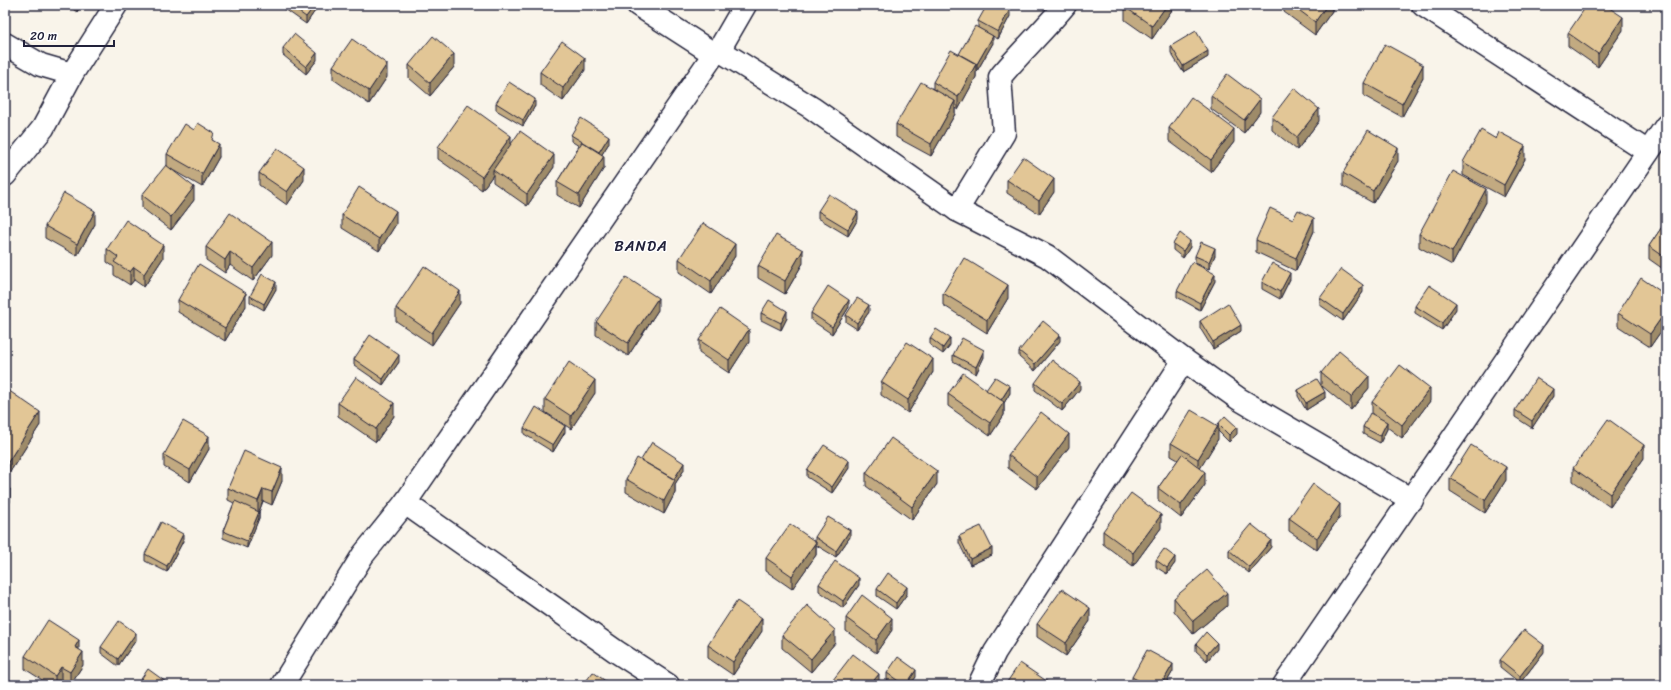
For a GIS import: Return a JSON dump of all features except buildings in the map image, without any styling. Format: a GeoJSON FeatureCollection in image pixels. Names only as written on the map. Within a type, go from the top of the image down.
{"type":"FeatureCollection","features":[{"type":"Feature","properties":{"kind":"street"},"geometry":{"type":"LineString","coordinates":[[5,175],[43,128],[72,74],[116,5]]}},
{"type":"Feature","properties":{"kind":"street"},"geometry":{"type":"LineString","coordinates":[[638,5],[812,108],[957,210],[1047,256],[1184,360],[1239,399],[1412,500]]}},
{"type":"Feature","properties":{"kind":"street"},"geometry":{"type":"LineString","coordinates":[[282,685],[364,555],[405,503],[717,52],[745,5]]}},
{"type":"Feature","properties":{"kind":"street"},"geometry":{"type":"LineString","coordinates":[[957,210],[1004,133],[1000,77],[1024,49],[1040,35],[1065,5]]}},
{"type":"Feature","properties":{"kind":"street"},"geometry":{"type":"LineString","coordinates":[[1423,5],[1648,152]]}},
{"type":"Feature","properties":{"kind":"street"},"geometry":{"type":"LineString","coordinates":[[5,44],[41,66],[72,74]]}},
{"type":"Feature","properties":{"kind":"street"},"geometry":{"type":"LineString","coordinates":[[1284,685],[1412,500],[1666,126]]}},
{"type":"Feature","properties":{"kind":"street"},"geometry":{"type":"LineString","coordinates":[[979,685],[995,652],[1184,360]]}},
{"type":"Feature","properties":{"kind":"street"},"geometry":{"type":"LineString","coordinates":[[405,503],[617,652],[668,685]]}},
{"type":"Feature","properties":{"kind":"district","name":"BANDA"},"geometry":{"type":"Point","coordinates":[641,246]}}]}
